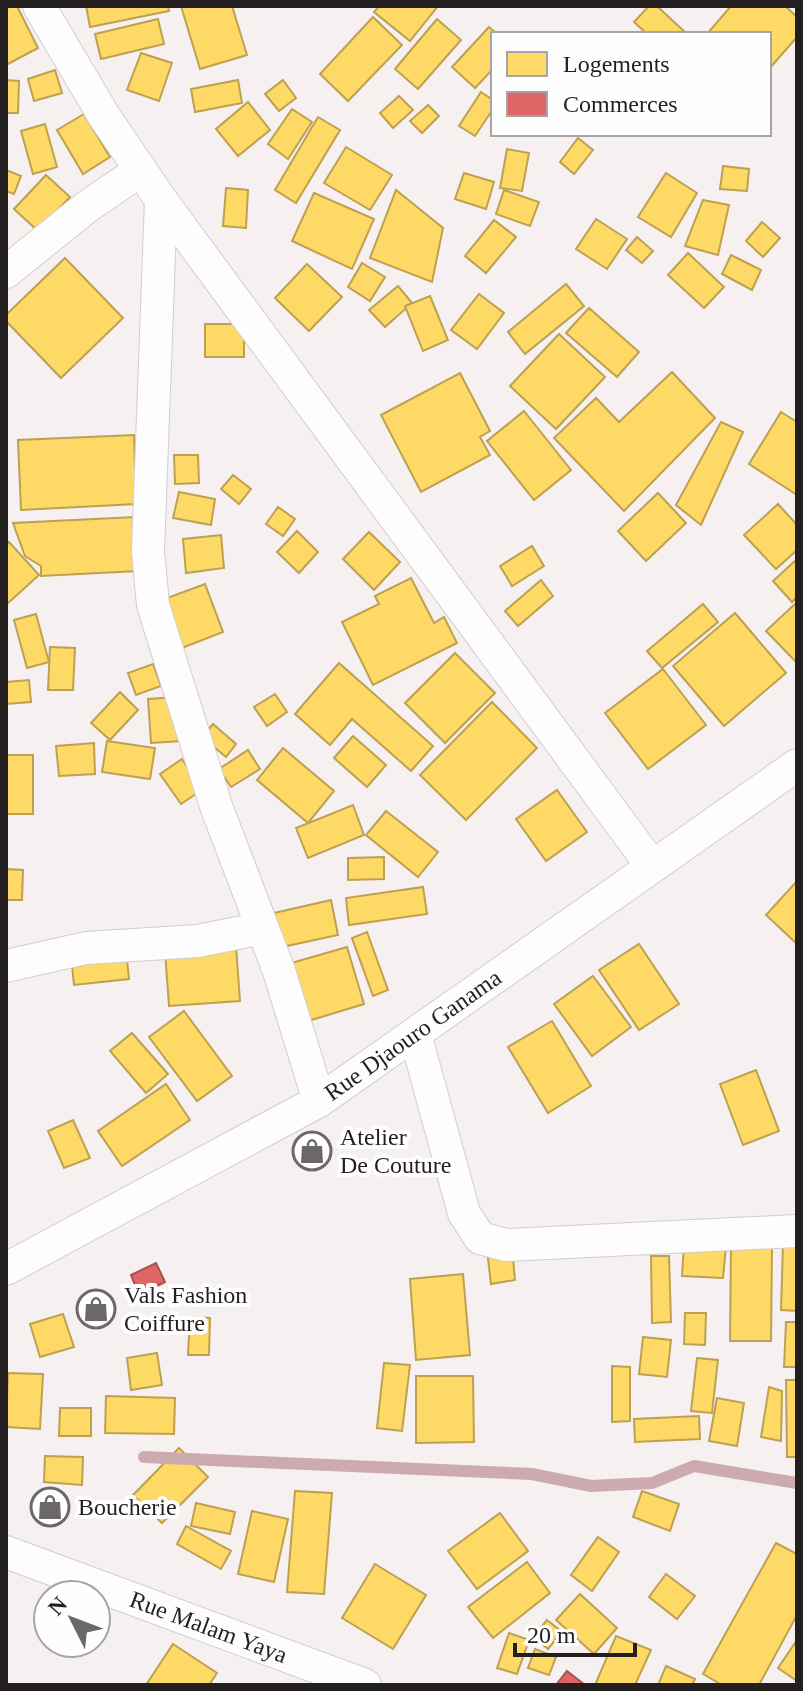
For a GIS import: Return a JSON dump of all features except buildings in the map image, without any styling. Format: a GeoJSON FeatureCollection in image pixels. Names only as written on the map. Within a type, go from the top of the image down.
{"type":"FeatureCollection","features":[{"type":"Feature","properties":{"kind":"street"},"geometry":{"type":"LineString","coordinates":[[39,6],[104,116],[161,200],[652,866]]}},
{"type":"Feature","properties":{"kind":"street"},"geometry":{"type":"LineString","coordinates":[[6,272],[88,206],[141,170]]}},
{"type":"Feature","properties":{"kind":"street"},"geometry":{"type":"LineString","coordinates":[[161,200],[148,551],[153,605],[216,806],[279,971],[319,1101]]}},
{"type":"Feature","properties":{"kind":"street","name":"Rue Djaouro Ganama"},"geometry":{"type":"LineString","coordinates":[[6,1269],[319,1101],[797,765]]}},
{"type":"Feature","properties":{"kind":"street"},"geometry":{"type":"LineString","coordinates":[[6,966],[86,948],[198,941],[262,928]]}},
{"type":"Feature","properties":{"kind":"street"},"geometry":{"type":"LineString","coordinates":[[415,1034],[464,1213],[480,1238],[506,1245],[797,1231]]}},
{"type":"Feature","properties":{"kind":"street","name":"Rue Malam Yaya"},"geometry":{"type":"LineString","coordinates":[[6,1552],[365,1685]]}},
{"type":"Feature","properties":{"kind":"waterway"},"geometry":{"type":"LineString","coordinates":[[144,1457],[532,1474],[591,1486],[652,1483],[694,1466],[797,1483]]}},
{"type":"Feature","properties":{"kind":"place","name":"Atelier De Couture"},"geometry":{"type":"Point","coordinates":[312,1151]}},
{"type":"Feature","properties":{"kind":"place","name":"Vals Fashion Coiffure"},"geometry":{"type":"Point","coordinates":[96,1309]}},
{"type":"Feature","properties":{"kind":"place","name":"Boucherie"},"geometry":{"type":"Point","coordinates":[50,1507]}}]}
